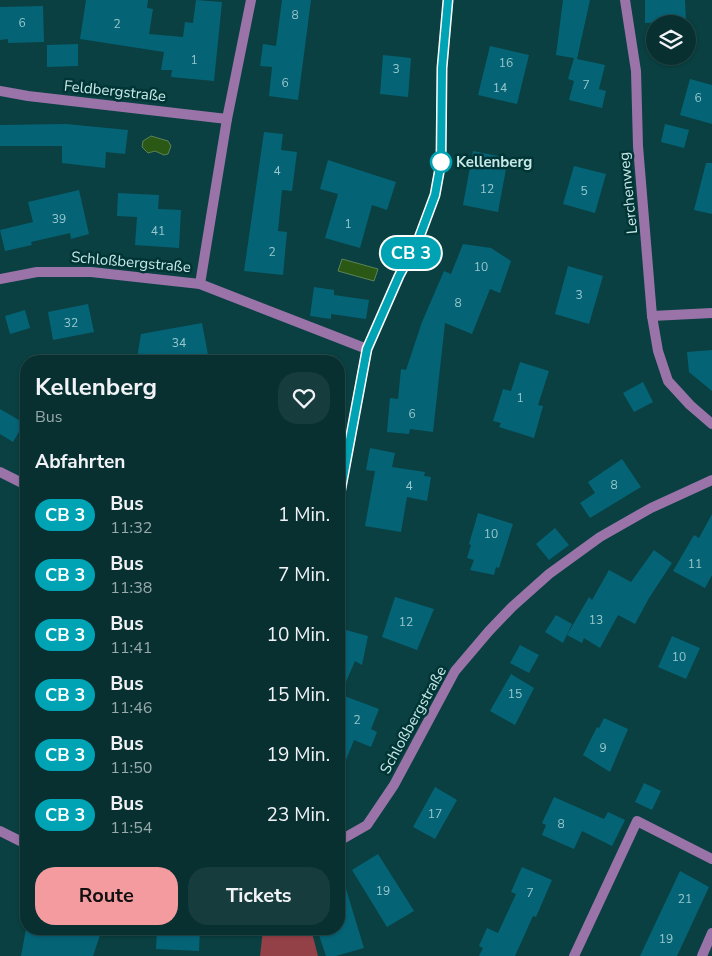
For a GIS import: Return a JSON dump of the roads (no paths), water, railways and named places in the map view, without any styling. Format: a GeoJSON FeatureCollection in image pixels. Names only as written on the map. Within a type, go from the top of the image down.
{"type":"FeatureCollection","features":[{"type":"Feature","properties":{"kind":"street"},"geometry":{"type":"LineString","coordinates":[[200,284],[226,119],[251,0]]}},
{"type":"Feature","properties":{"kind":"street"},"geometry":{"type":"LineString","coordinates":[[345,467],[367,349],[399,276],[419,238],[435,195],[441,162],[442,68],[448,0]]}},
{"type":"Feature","properties":{"kind":"street","name":"Lerchenweg"},"geometry":{"type":"LineString","coordinates":[[625,0],[636,71],[638,146],[652,316],[658,351],[668,381],[690,405],[712,424]]}},
{"type":"Feature","properties":{"kind":"street","name":"Feldbergstraße"},"geometry":{"type":"LineString","coordinates":[[0,91],[28,96],[226,119]]}},
{"type":"Feature","properties":{"kind":"street","name":"Schloßbergstraße"},"geometry":{"type":"LineString","coordinates":[[0,280],[38,272],[91,272],[200,284],[367,349]]}},
{"type":"Feature","properties":{"kind":"street"},"geometry":{"type":"LineString","coordinates":[[652,316],[712,313]]}},
{"type":"Feature","properties":{"kind":"street"},"geometry":{"type":"LineString","coordinates":[[0,472],[20,482]]}},
{"type":"Feature","properties":{"kind":"street","name":"Schloßbergstraße"},"geometry":{"type":"LineString","coordinates":[[345,838],[367,825],[394,785],[456,671],[488,630],[549,574],[600,537],[651,508],[712,480]]}},
{"type":"Feature","properties":{"kind":"street"},"geometry":{"type":"LineString","coordinates":[[574,956],[637,821],[712,859]]}},
{"type":"Feature","properties":{"kind":"street"},"geometry":{"type":"LineString","coordinates":[[0,831],[20,841]]}},
{"type":"Feature","properties":{"kind":"street"},"geometry":{"type":"LineString","coordinates":[[702,956],[712,934]]}},
{"type":"Feature","properties":{"kind":"place","name":"Kellenberg"},"geometry":{"type":"Point","coordinates":[441,162]}}]}
